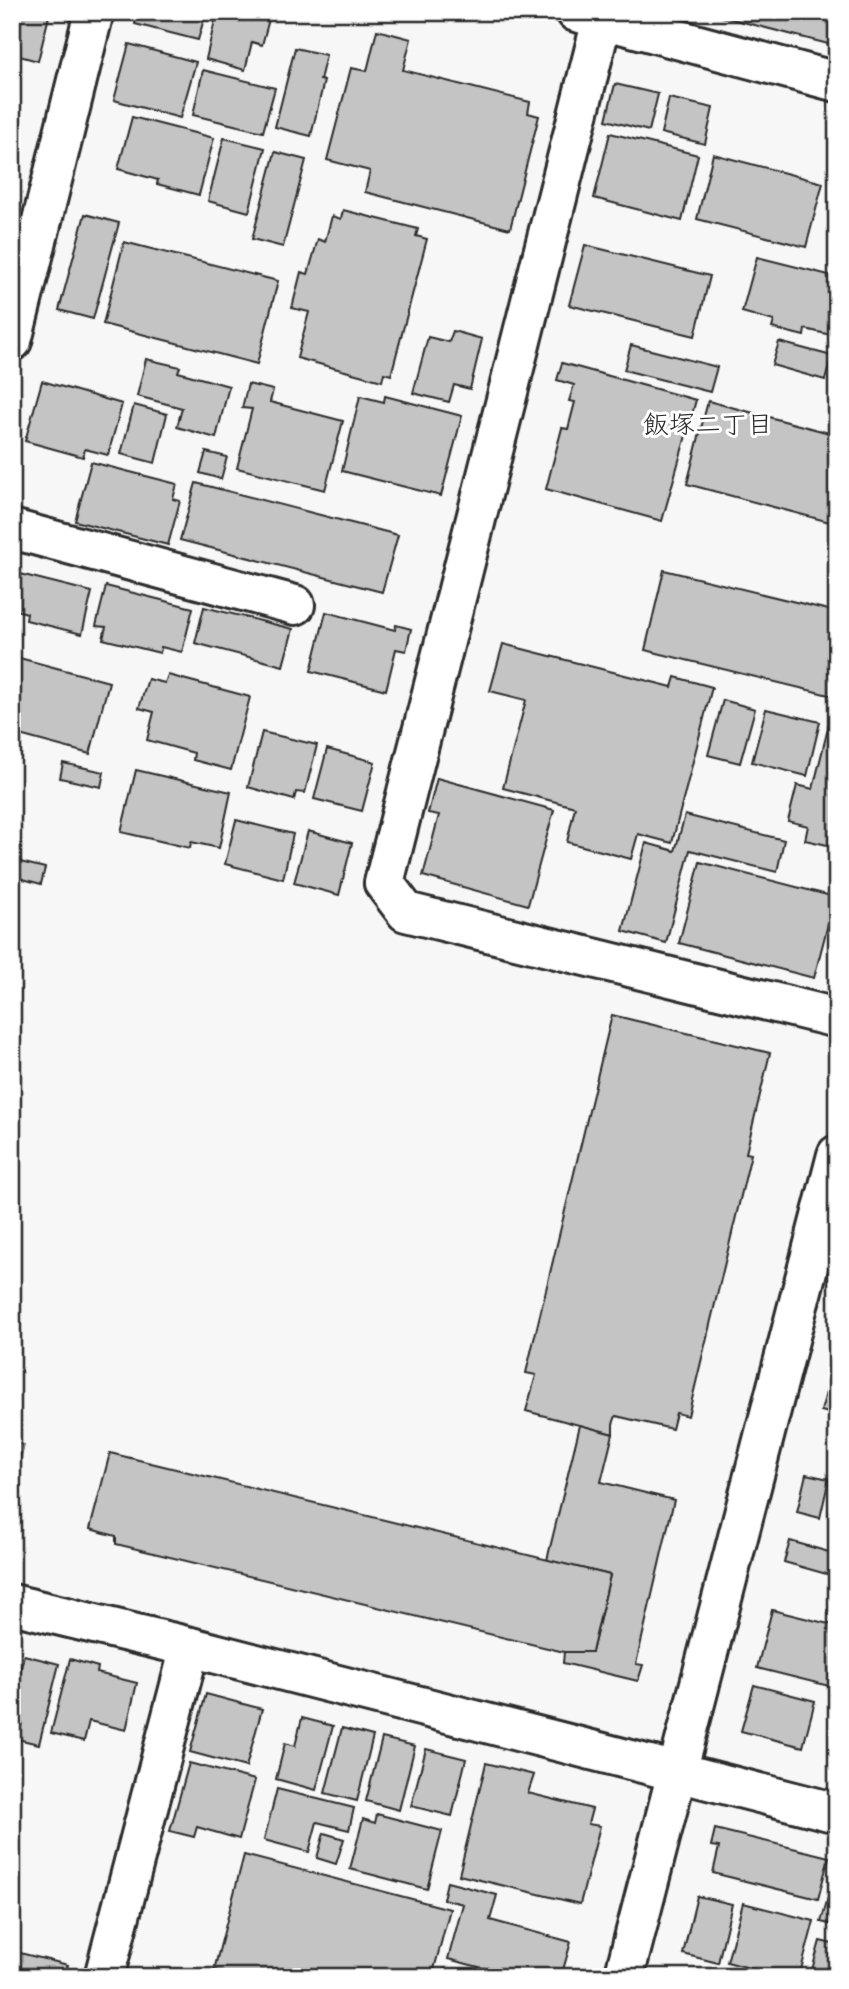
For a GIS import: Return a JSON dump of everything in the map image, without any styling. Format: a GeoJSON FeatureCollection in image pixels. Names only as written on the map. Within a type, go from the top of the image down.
{"type":"FeatureCollection","features":[{"type":"Feature","properties":{"kind":"street"},"geometry":{"type":"LineString","coordinates":[[12,341],[94,12]]}},
{"type":"Feature","properties":{"kind":"street"},"geometry":{"type":"LineString","coordinates":[[837,82],[594,14],[384,883],[405,912],[837,1018]]}},
{"type":"Feature","properties":{"kind":"street"},"geometry":{"type":"LineString","coordinates":[[12,529],[295,605]]}},
{"type":"Feature","properties":{"kind":"street"},"geometry":{"type":"LineString","coordinates":[[624,1977],[837,1154]]}},
{"type":"Feature","properties":{"kind":"street"},"geometry":{"type":"LineString","coordinates":[[12,1604],[677,1770],[837,1814]]}},
{"type":"Feature","properties":{"kind":"street"},"geometry":{"type":"LineString","coordinates":[[104,1977],[191,1647]]}},
{"type":"Feature","properties":{"kind":"shaded area"},"geometry":{"type":"Polygon","coordinates":[[[12,1442],[24,1445],[12,1489],[12,1442]]]}},
{"type":"Feature","properties":{"kind":"building"},"geometry":{"type":"Polygon","coordinates":[[[12,12],[50,12],[38,61],[12,54],[12,12]]]}},
{"type":"Feature","properties":{"kind":"building"},"geometry":{"type":"Polygon","coordinates":[[[138,12],[206,12],[198,40],[135,24],[138,12]]]}},
{"type":"Feature","properties":{"kind":"building"},"geometry":{"type":"Polygon","coordinates":[[[217,12],[271,12],[262,45],[252,42],[245,70],[206,59],[217,12]]]}},
{"type":"Feature","properties":{"kind":"building"},"geometry":{"type":"Polygon","coordinates":[[[832,12],[830,18],[837,19],[836,46],[708,13],[832,12]]]}},
{"type":"Feature","properties":{"kind":"building"},"geometry":{"type":"Polygon","coordinates":[[[377,30],[411,39],[403,70],[530,102],[528,113],[539,116],[510,229],[365,192],[370,171],[327,160],[351,68],[367,71],[377,30]]]}},
{"type":"Feature","properties":{"kind":"building"},"geometry":{"type":"Polygon","coordinates":[[[129,44],[196,62],[180,118],[114,100],[129,44]]]}},
{"type":"Feature","properties":{"kind":"building"},"geometry":{"type":"Polygon","coordinates":[[[295,48],[326,55],[320,80],[324,81],[311,136],[275,127],[295,48]]]}},
{"type":"Feature","properties":{"kind":"building"},"geometry":{"type":"Polygon","coordinates":[[[203,70],[275,88],[263,132],[193,115],[203,70]]]}},
{"type":"Feature","properties":{"kind":"building"},"geometry":{"type":"Polygon","coordinates":[[[615,84],[658,94],[649,131],[606,120],[615,84]]]}},
{"type":"Feature","properties":{"kind":"building"},"geometry":{"type":"Polygon","coordinates":[[[669,98],[713,108],[705,144],[661,133],[669,98]]]}},
{"type":"Feature","properties":{"kind":"building"},"geometry":{"type":"Polygon","coordinates":[[[132,117],[214,138],[199,195],[157,184],[158,180],[118,169],[132,117]]]}},
{"type":"Feature","properties":{"kind":"building"},"geometry":{"type":"Polygon","coordinates":[[[610,133],[698,155],[682,221],[594,198],[610,133]]]}},
{"type":"Feature","properties":{"kind":"building"},"geometry":{"type":"Polygon","coordinates":[[[224,138],[265,148],[249,212],[208,201],[224,138]]]}},
{"type":"Feature","properties":{"kind":"building"},"geometry":{"type":"Polygon","coordinates":[[[275,152],[306,160],[283,247],[252,239],[275,152]]]}},
{"type":"Feature","properties":{"kind":"building"},"geometry":{"type":"Polygon","coordinates":[[[713,154],[823,183],[806,247],[697,219],[713,154]]]}},
{"type":"Feature","properties":{"kind":"building"},"geometry":{"type":"Polygon","coordinates":[[[343,210],[418,229],[416,236],[427,239],[391,375],[384,373],[382,381],[297,358],[309,312],[292,308],[301,272],[308,274],[318,239],[325,242],[332,216],[341,219],[343,210]]]}},
{"type":"Feature","properties":{"kind":"building"},"geometry":{"type":"Polygon","coordinates":[[[85,214],[119,223],[93,319],[59,310],[85,214]]]}},
{"type":"Feature","properties":{"kind":"building"},"geometry":{"type":"Polygon","coordinates":[[[124,242],[278,281],[257,364],[103,324],[124,242]]]}},
{"type":"Feature","properties":{"kind":"building"},"geometry":{"type":"Polygon","coordinates":[[[585,245],[710,276],[695,336],[569,305],[585,245]]]}},
{"type":"Feature","properties":{"kind":"building"},"geometry":{"type":"Polygon","coordinates":[[[757,257],[837,277],[837,315],[831,335],[805,329],[804,336],[772,328],[774,321],[742,312],[757,257]]]}},
{"type":"Feature","properties":{"kind":"building"},"geometry":{"type":"Polygon","coordinates":[[[453,331],[482,339],[470,389],[454,385],[449,402],[413,393],[428,337],[449,342],[453,331]]]}},
{"type":"Feature","properties":{"kind":"building"},"geometry":{"type":"Polygon","coordinates":[[[779,342],[832,356],[825,380],[772,365],[779,342]]]}},
{"type":"Feature","properties":{"kind":"building"},"geometry":{"type":"Polygon","coordinates":[[[631,345],[717,367],[710,392],[624,370],[631,345]]]}},
{"type":"Feature","properties":{"kind":"building"},"geometry":{"type":"Polygon","coordinates":[[[146,359],[180,367],[178,372],[229,386],[216,438],[177,427],[182,408],[137,396],[146,359]]]}},
{"type":"Feature","properties":{"kind":"building"},"geometry":{"type":"Polygon","coordinates":[[[562,363],[696,400],[662,521],[546,489],[562,428],[568,429],[575,402],[569,401],[574,385],[557,380],[562,363]]]}},
{"type":"Feature","properties":{"kind":"building"},"geometry":{"type":"Polygon","coordinates":[[[42,381],[122,404],[108,455],[85,449],[83,457],[25,441],[42,381]]]}},
{"type":"Feature","properties":{"kind":"building"},"geometry":{"type":"Polygon","coordinates":[[[248,384],[273,390],[270,402],[343,421],[325,490],[237,468],[252,409],[242,408],[248,384]]]}},
{"type":"Feature","properties":{"kind":"building"},"geometry":{"type":"Polygon","coordinates":[[[360,396],[384,402],[385,396],[462,416],[441,496],[342,471],[360,396]]]}},
{"type":"Feature","properties":{"kind":"building"},"geometry":{"type":"Polygon","coordinates":[[[708,401],[837,435],[837,524],[687,484],[708,401]]]}},
{"type":"Feature","properties":{"kind":"building"},"geometry":{"type":"Polygon","coordinates":[[[134,405],[167,414],[155,463],[121,454],[134,405]]]}},
{"type":"Feature","properties":{"kind":"building"},"geometry":{"type":"Polygon","coordinates":[[[206,452],[227,457],[221,479],[200,473],[206,452]]]}},
{"type":"Feature","properties":{"kind":"building"},"geometry":{"type":"Polygon","coordinates":[[[91,462],[177,484],[173,499],[180,501],[168,545],[75,521],[91,462]]]}},
{"type":"Feature","properties":{"kind":"building"},"geometry":{"type":"Polygon","coordinates":[[[196,483],[398,535],[382,592],[180,540],[196,483]]]}},
{"type":"Feature","properties":{"kind":"building"},"geometry":{"type":"Polygon","coordinates":[[[664,570],[837,612],[837,697],[645,650],[664,570]]]}},
{"type":"Feature","properties":{"kind":"building"},"geometry":{"type":"Polygon","coordinates":[[[12,572],[92,592],[82,634],[26,620],[27,613],[12,609],[12,572]]]}},
{"type":"Feature","properties":{"kind":"building"},"geometry":{"type":"Polygon","coordinates":[[[106,586],[193,608],[182,652],[161,647],[160,653],[103,639],[106,627],[96,626],[106,586]]]}},
{"type":"Feature","properties":{"kind":"building"},"geometry":{"type":"Polygon","coordinates":[[[204,607],[293,629],[283,666],[195,643],[204,607]]]}},
{"type":"Feature","properties":{"kind":"building"},"geometry":{"type":"Polygon","coordinates":[[[326,612],[395,630],[396,625],[411,629],[406,651],[396,649],[386,690],[311,671],[326,612]]]}},
{"type":"Feature","properties":{"kind":"building"},"geometry":{"type":"Polygon","coordinates":[[[503,644],[672,687],[675,677],[712,687],[672,843],[638,834],[631,859],[567,842],[575,807],[503,788],[526,700],[490,691],[503,644]]]}},
{"type":"Feature","properties":{"kind":"building"},"geometry":{"type":"Polygon","coordinates":[[[12,656],[109,682],[90,754],[12,733],[12,656]]]}},
{"type":"Feature","properties":{"kind":"building"},"geometry":{"type":"Polygon","coordinates":[[[168,675],[250,697],[231,770],[193,760],[194,753],[147,740],[154,712],[139,708],[148,679],[165,683],[168,675]]]}},
{"type":"Feature","properties":{"kind":"building"},"geometry":{"type":"Polygon","coordinates":[[[723,700],[755,709],[740,763],[708,755],[723,700]]]}},
{"type":"Feature","properties":{"kind":"building"},"geometry":{"type":"Polygon","coordinates":[[[766,709],[820,722],[807,776],[752,762],[766,709]]]}},
{"type":"Feature","properties":{"kind":"building"},"geometry":{"type":"Polygon","coordinates":[[[829,724],[837,725],[837,843],[833,842],[832,846],[805,840],[808,826],[788,821],[797,785],[813,789],[829,724]]]}},
{"type":"Feature","properties":{"kind":"building"},"geometry":{"type":"Polygon","coordinates":[[[262,732],[317,745],[305,793],[296,792],[294,800],[248,787],[262,732]]]}},
{"type":"Feature","properties":{"kind":"building"},"geometry":{"type":"Polygon","coordinates":[[[327,749],[375,762],[362,811],[314,799],[327,749]]]}},
{"type":"Feature","properties":{"kind":"building"},"geometry":{"type":"Polygon","coordinates":[[[63,763],[104,772],[101,787],[60,778],[63,763]]]}},
{"type":"Feature","properties":{"kind":"building"},"geometry":{"type":"Polygon","coordinates":[[[136,770],[231,792],[219,848],[191,842],[190,848],[121,832],[136,770]]]}},
{"type":"Feature","properties":{"kind":"building"},"geometry":{"type":"Polygon","coordinates":[[[437,778],[554,810],[528,905],[423,876],[439,815],[428,813],[437,778]]]}},
{"type":"Feature","properties":{"kind":"building"},"geometry":{"type":"Polygon","coordinates":[[[685,815],[784,840],[777,872],[690,850],[666,943],[623,931],[646,843],[675,851],[685,815]]]}},
{"type":"Feature","properties":{"kind":"building"},"geometry":{"type":"Polygon","coordinates":[[[236,820],[293,834],[283,879],[225,864],[236,820]]]}},
{"type":"Feature","properties":{"kind":"building"},"geometry":{"type":"Polygon","coordinates":[[[308,831],[352,843],[339,895],[294,883],[308,831]]]}},
{"type":"Feature","properties":{"kind":"building"},"geometry":{"type":"Polygon","coordinates":[[[12,860],[45,868],[41,884],[12,876],[12,860]]]}},
{"type":"Feature","properties":{"kind":"building"},"geometry":{"type":"Polygon","coordinates":[[[700,862],[835,897],[814,978],[679,943],[700,862]]]}},
{"type":"Feature","properties":{"kind":"building"},"geometry":{"type":"Polygon","coordinates":[[[612,1015],[770,1053],[746,1153],[751,1154],[688,1416],[676,1413],[672,1429],[616,1416],[613,1434],[526,1411],[536,1375],[526,1373],[612,1015]]]}},
{"type":"Feature","properties":{"kind":"building"},"geometry":{"type":"Polygon","coordinates":[[[837,1352],[837,1415],[821,1411],[837,1352]]]}},
{"type":"Feature","properties":{"kind":"building"},"geometry":{"type":"Polygon","coordinates":[[[580,1425],[613,1434],[601,1482],[674,1500],[636,1664],[643,1665],[638,1681],[563,1663],[564,1652],[592,1652],[610,1575],[547,1560],[580,1425]]]}},
{"type":"Feature","properties":{"kind":"building"},"geometry":{"type":"Polygon","coordinates":[[[110,1453],[610,1575],[592,1652],[564,1652],[116,1544],[116,1536],[90,1529],[110,1453]]]}},
{"type":"Feature","properties":{"kind":"building"},"geometry":{"type":"Polygon","coordinates":[[[806,1474],[829,1479],[820,1518],[797,1512],[806,1474]]]}},
{"type":"Feature","properties":{"kind":"building"},"geometry":{"type":"Polygon","coordinates":[[[837,1485],[837,1516],[829,1514],[837,1485]]]}},
{"type":"Feature","properties":{"kind":"building"},"geometry":{"type":"Polygon","coordinates":[[[790,1541],[836,1554],[830,1575],[784,1562],[790,1541]]]}},
{"type":"Feature","properties":{"kind":"building"},"geometry":{"type":"Polygon","coordinates":[[[772,1610],[837,1626],[837,1688],[757,1668],[772,1610]]]}},
{"type":"Feature","properties":{"kind":"building"},"geometry":{"type":"Polygon","coordinates":[[[24,1655],[59,1664],[39,1744],[17,1739],[22,1723],[14,1721],[21,1696],[14,1694],[12,1673],[19,1675],[24,1655]]]}},
{"type":"Feature","properties":{"kind":"building"},"geometry":{"type":"Polygon","coordinates":[[[70,1659],[98,1667],[97,1673],[137,1683],[126,1730],[89,1721],[84,1741],[51,1733],[70,1659]]]}},
{"type":"Feature","properties":{"kind":"building"},"geometry":{"type":"Polygon","coordinates":[[[754,1685],[815,1701],[803,1747],[741,1731],[754,1685]]]}},
{"type":"Feature","properties":{"kind":"building"},"geometry":{"type":"Polygon","coordinates":[[[206,1694],[262,1709],[246,1767],[190,1752],[206,1694]]]}},
{"type":"Feature","properties":{"kind":"building"},"geometry":{"type":"Polygon","coordinates":[[[302,1718],[333,1726],[316,1790],[276,1779],[285,1743],[295,1746],[302,1718]]]}},
{"type":"Feature","properties":{"kind":"building"},"geometry":{"type":"Polygon","coordinates":[[[342,1728],[373,1736],[357,1801],[325,1793],[342,1728]]]}},
{"type":"Feature","properties":{"kind":"building"},"geometry":{"type":"Polygon","coordinates":[[[382,1738],[415,1746],[399,1810],[366,1801],[382,1738]]]}},
{"type":"Feature","properties":{"kind":"building"},"geometry":{"type":"Polygon","coordinates":[[[426,1749],[466,1759],[452,1816],[411,1806],[426,1749]]]}},
{"type":"Feature","properties":{"kind":"building"},"geometry":{"type":"Polygon","coordinates":[[[189,1763],[255,1780],[239,1839],[197,1827],[194,1837],[170,1831],[189,1763]]]}},
{"type":"Feature","properties":{"kind":"building"},"geometry":{"type":"Polygon","coordinates":[[[486,1763],[534,1775],[528,1793],[592,1809],[588,1824],[600,1826],[580,1904],[459,1875],[486,1763]]]}},
{"type":"Feature","properties":{"kind":"building"},"geometry":{"type":"Polygon","coordinates":[[[277,1789],[354,1808],[349,1830],[317,1822],[309,1852],[264,1840],[277,1789]]]}},
{"type":"Feature","properties":{"kind":"building"},"geometry":{"type":"Polygon","coordinates":[[[377,1814],[442,1831],[427,1889],[350,1869],[363,1819],[375,1823],[377,1814]]]}},
{"type":"Feature","properties":{"kind":"building"},"geometry":{"type":"Polygon","coordinates":[[[715,1829],[829,1857],[818,1899],[713,1873],[719,1847],[711,1846],[715,1829]]]}},
{"type":"Feature","properties":{"kind":"building"},"geometry":{"type":"Polygon","coordinates":[[[324,1833],[344,1839],[336,1864],[317,1858],[324,1833]]]}},
{"type":"Feature","properties":{"kind":"building"},"geometry":{"type":"Polygon","coordinates":[[[244,1855],[450,1909],[432,1977],[240,1977],[214,1970],[244,1855]]]}},
{"type":"Feature","properties":{"kind":"building"},"geometry":{"type":"Polygon","coordinates":[[[837,1866],[837,1926],[821,1922],[837,1866]]]}},
{"type":"Feature","properties":{"kind":"building"},"geometry":{"type":"Polygon","coordinates":[[[447,1882],[497,1895],[490,1920],[571,1942],[561,1977],[517,1977],[448,1959],[463,1904],[443,1899],[447,1882]]]}},
{"type":"Feature","properties":{"kind":"building"},"geometry":{"type":"Polygon","coordinates":[[[697,1896],[732,1904],[718,1963],[683,1954],[697,1896]]]}},
{"type":"Feature","properties":{"kind":"building"},"geometry":{"type":"Polygon","coordinates":[[[743,1903],[814,1921],[799,1977],[783,1977],[727,1962],[743,1903]]]}},
{"type":"Feature","properties":{"kind":"building"},"geometry":{"type":"Polygon","coordinates":[[[820,1941],[837,1945],[837,1977],[810,1977],[820,1941]]]}},
{"type":"Feature","properties":{"kind":"building"},"geometry":{"type":"Polygon","coordinates":[[[12,1951],[68,1965],[64,1977],[12,1977],[12,1951]]]}},
{"type":"Feature","properties":{"kind":"building"},"geometry":{"type":"Polygon","coordinates":[[[444,1969],[474,1977],[442,1977],[444,1969]]]}},
{"type":"Feature","properties":{"kind":"building"},"geometry":{"type":"Polygon","coordinates":[[[715,1972],[733,1977],[713,1977],[715,1972]]]}},
{"type":"Feature","properties":{"kind":"district","name":"飯塚二丁目"},"geometry":{"type":"Point","coordinates":[708,424]}}]}
